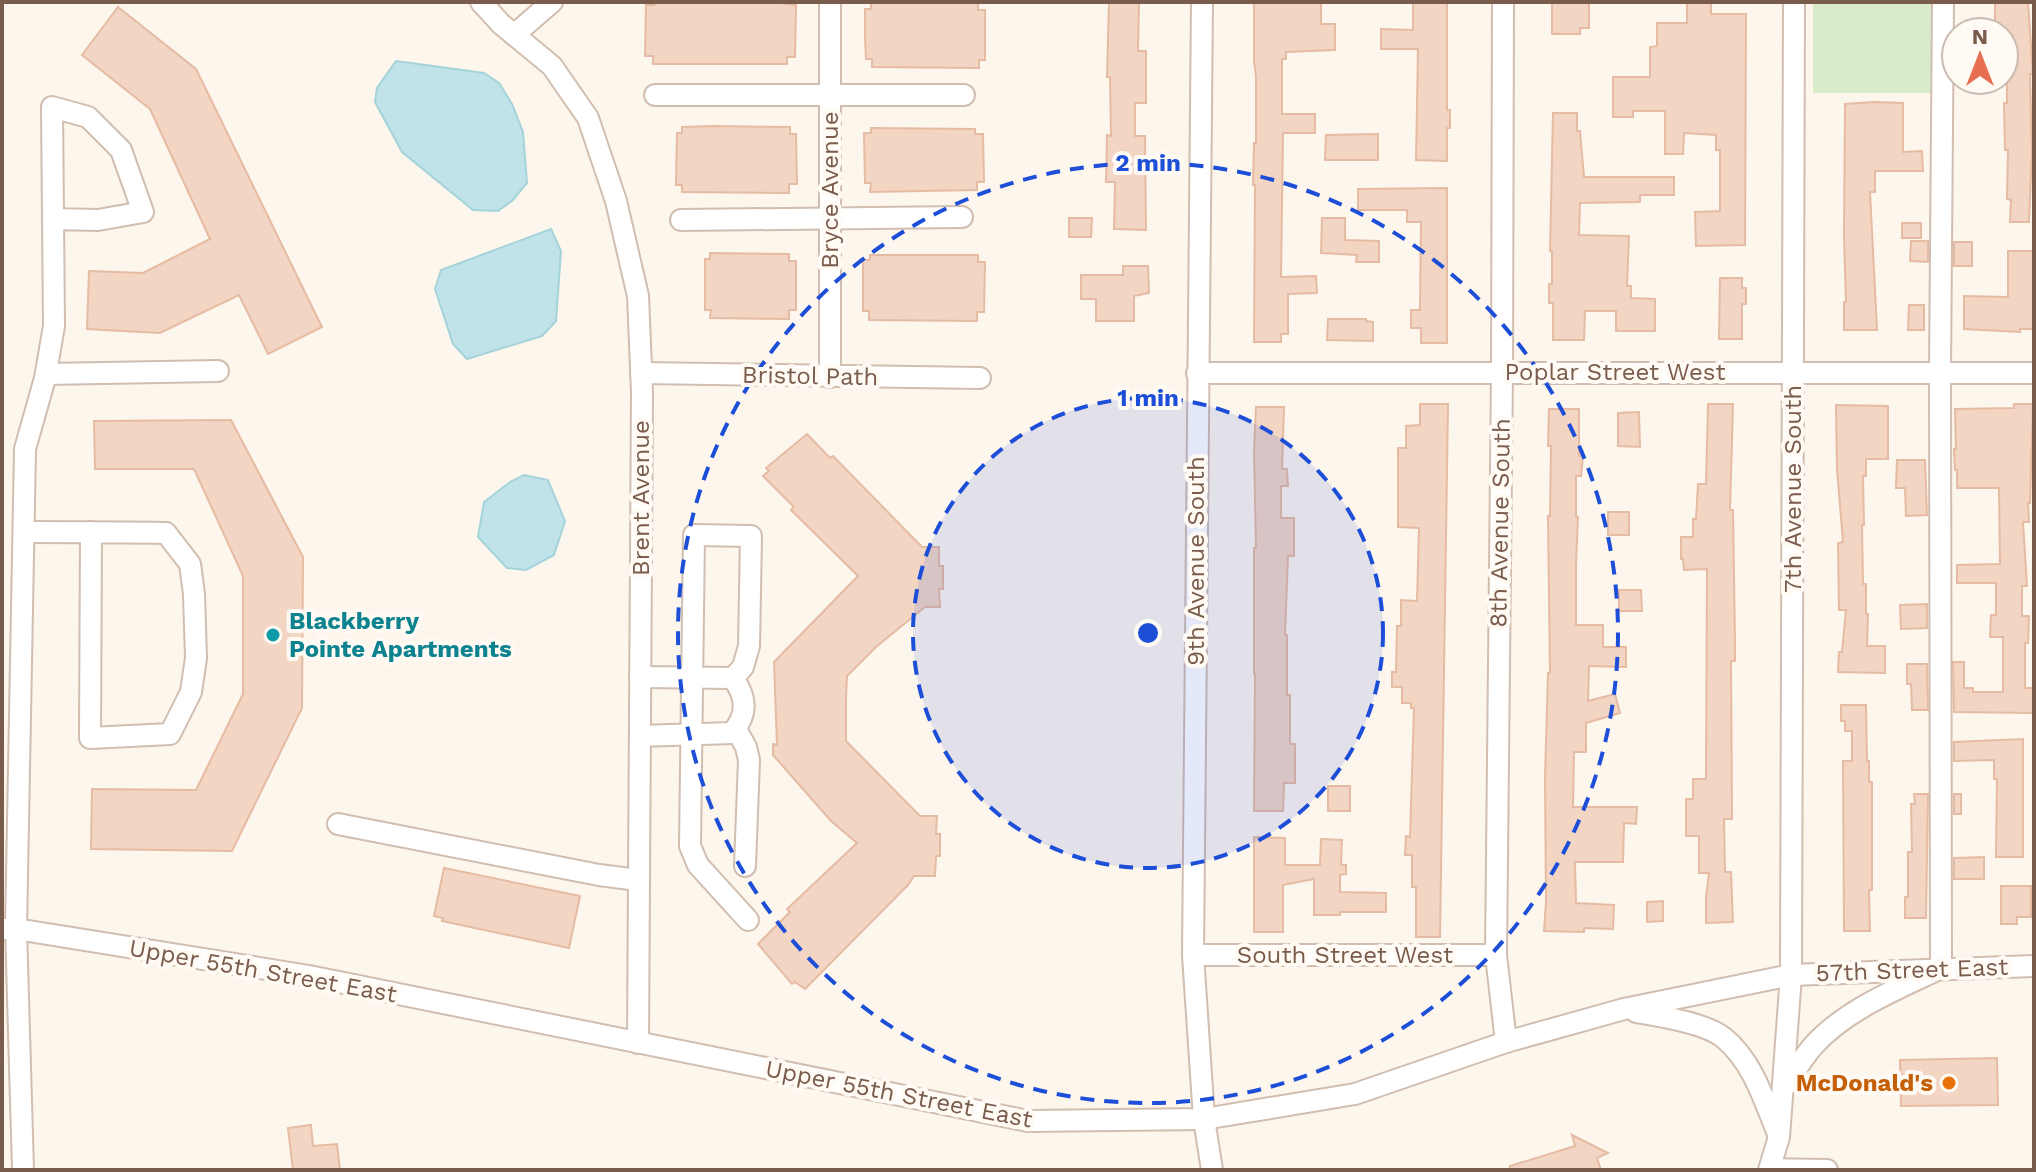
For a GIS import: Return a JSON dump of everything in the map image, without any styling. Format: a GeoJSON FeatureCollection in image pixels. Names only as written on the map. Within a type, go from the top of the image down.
{"type":"FeatureCollection","features":[{"type":"Feature","properties":{"kind":"street","name":"Brent Avenue"},"geometry":{"type":"LineString","coordinates":[[481,2],[501,24],[552,66],[588,118],[616,201],[638,296],[641,373],[638,1043]]}},
{"type":"Feature","properties":{"kind":"street"},"geometry":{"type":"LineString","coordinates":[[514,35],[552,2]]}},
{"type":"Feature","properties":{"kind":"street","name":"Bryce Avenue"},"geometry":{"type":"LineString","coordinates":[[830,2],[830,377]]}},
{"type":"Feature","properties":{"kind":"street","name":"9th Avenue South"},"geometry":{"type":"LineString","coordinates":[[1202,2],[1193,955],[1204,1119],[1212,1170]]}},
{"type":"Feature","properties":{"kind":"street","name":"8th Avenue South"},"geometry":{"type":"LineString","coordinates":[[1503,2],[1496,955],[1506,1042]]}},
{"type":"Feature","properties":{"kind":"street","name":"7th Avenue South"},"geometry":{"type":"LineString","coordinates":[[1769,1169],[1779,1137],[1791,975],[1794,2]]}},
{"type":"Feature","properties":{"kind":"street"},"geometry":{"type":"LineString","coordinates":[[1784,1087],[1814,1045],[1846,1018],[1941,968],[1943,2]]}},
{"type":"Feature","properties":{"kind":"street"},"geometry":{"type":"LineString","coordinates":[[655,95],[964,95]]}},
{"type":"Feature","properties":{"kind":"street"},"geometry":{"type":"LineString","coordinates":[[23,1170],[9,929],[25,449],[46,374],[54,326],[53,219],[53,187],[52,107],[88,117],[121,150],[143,212],[98,220],[53,219]]}},
{"type":"Feature","properties":{"kind":"street"},"geometry":{"type":"LineString","coordinates":[[681,220],[962,217]]}},
{"type":"Feature","properties":{"kind":"street"},"geometry":{"type":"LineString","coordinates":[[46,374],[218,371]]}},
{"type":"Feature","properties":{"kind":"street","name":"Bristol Path"},"geometry":{"type":"LineString","coordinates":[[641,373],[980,378]]}},
{"type":"Feature","properties":{"kind":"street","name":"Poplar Street West"},"geometry":{"type":"LineString","coordinates":[[1197,373],[2034,373]]}},
{"type":"Feature","properties":{"kind":"street"},"geometry":{"type":"LineString","coordinates":[[24,532],[91,532],[166,533],[190,564],[196,658],[191,692],[170,734],[90,738],[91,532]]}},
{"type":"Feature","properties":{"kind":"street"},"geometry":{"type":"LineString","coordinates":[[640,677],[692,678],[733,678],[743,667],[749,646],[751,536],[694,535],[692,678],[691,734],[690,846],[698,865],[748,920]]}},
{"type":"Feature","properties":{"kind":"street"},"geometry":{"type":"LineString","coordinates":[[640,736],[732,733],[740,724],[745,705],[741,690],[733,678]]}},
{"type":"Feature","properties":{"kind":"street"},"geometry":{"type":"LineString","coordinates":[[736,729],[749,760],[745,866]]}},
{"type":"Feature","properties":{"kind":"street"},"geometry":{"type":"LineString","coordinates":[[338,824],[638,880]]}},
{"type":"Feature","properties":{"kind":"street","name":"Upper 55th Street East"},"geometry":{"type":"LineString","coordinates":[[9,929],[309,976],[1028,1121],[1204,1119],[1355,1094],[1506,1042],[1624,1009],[1791,975]]}},
{"type":"Feature","properties":{"kind":"street","name":"South Street West"},"geometry":{"type":"LineString","coordinates":[[1193,955],[1496,955]]}},
{"type":"Feature","properties":{"kind":"street","name":"57th Street East"},"geometry":{"type":"LineString","coordinates":[[1791,975],[2034,966]]}},
{"type":"Feature","properties":{"kind":"street"},"geometry":{"type":"LineString","coordinates":[[1624,1009],[1687,1022],[1723,1037],[1750,1067],[1779,1137]]}},
{"type":"Feature","properties":{"kind":"street"},"geometry":{"type":"LineString","coordinates":[[1769,1169],[1827,1170]]}},
{"type":"Feature","properties":{"kind":"green space"},"geometry":{"type":"Polygon","coordinates":[[[1813,2],[1933,2],[1933,93],[1813,93],[1813,2]]]}},
{"type":"Feature","properties":{"kind":"water"},"geometry":{"type":"Polygon","coordinates":[[[396,61],[484,73],[499,83],[512,104],[523,132],[527,183],[513,200],[498,211],[473,210],[402,152],[375,102],[377,88],[396,61]]]}},
{"type":"Feature","properties":{"kind":"water"},"geometry":{"type":"Polygon","coordinates":[[[551,229],[561,251],[556,321],[542,336],[467,359],[453,344],[435,289],[441,270],[551,229]]]}},
{"type":"Feature","properties":{"kind":"water"},"geometry":{"type":"Polygon","coordinates":[[[524,475],[548,480],[565,521],[554,555],[526,570],[507,568],[478,537],[484,502],[524,475]]]}},
{"type":"Feature","properties":{"kind":"building"},"geometry":{"type":"Polygon","coordinates":[[[655,2],[773,2],[796,5],[795,57],[787,57],[787,64],[653,64],[653,56],[645,56],[646,5],[654,5],[655,2]]]}},
{"type":"Feature","properties":{"kind":"building"},"geometry":{"type":"Polygon","coordinates":[[[871,2],[978,3],[978,10],[985,10],[985,60],[979,60],[979,68],[872,67],[872,59],[866,59],[865,38],[865,9],[871,9],[871,2]]]}},
{"type":"Feature","properties":{"kind":"building"},"geometry":{"type":"Polygon","coordinates":[[[1109,2],[1139,2],[1138,51],[1146,51],[1146,103],[1135,103],[1135,136],[1145,136],[1146,230],[1114,229],[1115,182],[1106,182],[1107,135],[1111,136],[1110,77],[1107,77],[1109,2]]]}},
{"type":"Feature","properties":{"kind":"building"},"geometry":{"type":"Polygon","coordinates":[[[1254,2],[1321,2],[1321,24],[1335,24],[1335,50],[1286,52],[1286,59],[1282,59],[1282,114],[1315,114],[1315,133],[1283,133],[1281,277],[1316,276],[1317,293],[1288,294],[1288,334],[1281,334],[1281,342],[1254,342],[1254,2]]]}},
{"type":"Feature","properties":{"kind":"building"},"geometry":{"type":"Polygon","coordinates":[[[1413,2],[1447,2],[1447,110],[1450,110],[1450,128],[1447,128],[1447,161],[1416,160],[1418,49],[1381,49],[1381,29],[1413,30],[1413,2]]]}},
{"type":"Feature","properties":{"kind":"building"},"geometry":{"type":"Polygon","coordinates":[[[1552,2],[1589,2],[1589,28],[1580,28],[1580,34],[1552,34],[1552,2]]]}},
{"type":"Feature","properties":{"kind":"building"},"geometry":{"type":"Polygon","coordinates":[[[1687,2],[1711,2],[1711,14],[1746,14],[1745,245],[1696,246],[1695,212],[1720,211],[1720,150],[1716,150],[1716,135],[1684,133],[1683,154],[1665,154],[1665,111],[1633,111],[1633,117],[1613,117],[1613,77],[1650,77],[1650,47],[1657,46],[1657,23],[1687,23],[1687,2]]]}},
{"type":"Feature","properties":{"kind":"building"},"geometry":{"type":"Polygon","coordinates":[[[1995,2],[2028,2],[2033,74],[2030,74],[2032,152],[2029,222],[2010,222],[2011,200],[2007,199],[2008,150],[2005,150],[2004,103],[2007,103],[2007,96],[2020,96],[2020,16],[1995,16],[1995,2]]]}},
{"type":"Feature","properties":{"kind":"building"},"geometry":{"type":"Polygon","coordinates":[[[118,7],[196,69],[322,327],[268,354],[239,295],[160,333],[87,329],[89,271],[143,273],[210,239],[150,109],[82,55],[118,7]]]}},
{"type":"Feature","properties":{"kind":"building"},"geometry":{"type":"Polygon","coordinates":[[[1903,103],[1903,152],[1922,151],[1923,171],[1875,171],[1875,192],[1870,192],[1877,330],[1844,330],[1845,104],[1903,103]]]}},
{"type":"Feature","properties":{"kind":"building"},"geometry":{"type":"Polygon","coordinates":[[[1553,113],[1577,113],[1584,177],[1674,177],[1674,195],[1640,195],[1640,202],[1580,203],[1579,235],[1629,236],[1627,286],[1631,286],[1631,298],[1655,299],[1655,331],[1616,331],[1616,311],[1585,311],[1584,340],[1553,340],[1553,303],[1549,303],[1549,284],[1552,284],[1553,113]]]}},
{"type":"Feature","properties":{"kind":"building"},"geometry":{"type":"Polygon","coordinates":[[[682,127],[790,127],[790,134],[796,134],[797,184],[789,184],[789,193],[682,192],[682,185],[676,185],[677,133],[682,133],[682,127]]]}},
{"type":"Feature","properties":{"kind":"building"},"geometry":{"type":"Polygon","coordinates":[[[871,128],[975,129],[975,134],[983,134],[984,182],[977,182],[977,190],[870,192],[871,183],[865,183],[864,133],[871,133],[871,128]]]}},
{"type":"Feature","properties":{"kind":"building"},"geometry":{"type":"Polygon","coordinates":[[[1378,134],[1378,160],[1325,160],[1326,135],[1378,134]]]}},
{"type":"Feature","properties":{"kind":"building"},"geometry":{"type":"Polygon","coordinates":[[[1447,188],[1447,343],[1421,343],[1421,328],[1411,328],[1411,310],[1420,310],[1421,222],[1407,222],[1407,210],[1358,210],[1358,189],[1447,188]]]}},
{"type":"Feature","properties":{"kind":"building"},"geometry":{"type":"Polygon","coordinates":[[[1069,218],[1092,218],[1091,237],[1069,237],[1069,218]]]}},
{"type":"Feature","properties":{"kind":"building"},"geometry":{"type":"Polygon","coordinates":[[[1322,218],[1345,218],[1345,240],[1379,241],[1379,262],[1356,262],[1357,255],[1321,253],[1322,218]]]}},
{"type":"Feature","properties":{"kind":"building"},"geometry":{"type":"Polygon","coordinates":[[[1902,223],[1921,223],[1921,238],[1902,238],[1902,223]]]}},
{"type":"Feature","properties":{"kind":"building"},"geometry":{"type":"Polygon","coordinates":[[[1911,241],[1928,241],[1928,262],[1910,261],[1911,241]]]}},
{"type":"Feature","properties":{"kind":"building"},"geometry":{"type":"Polygon","coordinates":[[[1954,242],[1972,242],[1972,266],[1954,266],[1954,242]]]}},
{"type":"Feature","properties":{"kind":"building"},"geometry":{"type":"Polygon","coordinates":[[[2008,251],[2034,251],[2034,329],[2020,329],[2020,332],[1964,329],[1964,296],[2008,297],[2008,251]]]}},
{"type":"Feature","properties":{"kind":"building"},"geometry":{"type":"Polygon","coordinates":[[[710,253],[789,254],[789,261],[796,261],[796,310],[789,310],[789,319],[710,318],[711,310],[705,310],[705,259],[710,259],[710,253]]]}},
{"type":"Feature","properties":{"kind":"building"},"geometry":{"type":"Polygon","coordinates":[[[870,255],[978,255],[978,262],[985,262],[984,312],[977,312],[977,321],[869,320],[869,311],[863,311],[863,260],[870,260],[870,255]]]}},
{"type":"Feature","properties":{"kind":"building"},"geometry":{"type":"Polygon","coordinates":[[[1123,266],[1148,266],[1149,293],[1134,296],[1134,321],[1096,321],[1096,299],[1081,299],[1081,275],[1123,275],[1123,266]]]}},
{"type":"Feature","properties":{"kind":"building"},"geometry":{"type":"Polygon","coordinates":[[[1720,278],[1742,278],[1742,288],[1746,288],[1746,304],[1742,304],[1742,339],[1719,339],[1720,278]]]}},
{"type":"Feature","properties":{"kind":"building"},"geometry":{"type":"Polygon","coordinates":[[[1909,305],[1924,305],[1924,330],[1908,330],[1909,305]]]}},
{"type":"Feature","properties":{"kind":"building"},"geometry":{"type":"Polygon","coordinates":[[[1328,319],[1366,319],[1373,322],[1373,341],[1327,340],[1328,319]]]}},
{"type":"Feature","properties":{"kind":"building"},"geometry":{"type":"Polygon","coordinates":[[[1420,404],[1448,404],[1440,937],[1416,937],[1416,887],[1412,887],[1412,855],[1405,855],[1406,836],[1410,837],[1414,708],[1411,708],[1411,703],[1402,703],[1402,687],[1392,687],[1392,672],[1396,672],[1397,626],[1401,626],[1401,600],[1417,601],[1419,528],[1398,527],[1398,448],[1406,448],[1406,426],[1420,425],[1420,404]]]}},
{"type":"Feature","properties":{"kind":"building"},"geometry":{"type":"Polygon","coordinates":[[[1708,404],[1733,404],[1730,510],[1733,510],[1735,661],[1731,661],[1732,819],[1724,819],[1725,872],[1731,872],[1733,922],[1706,923],[1709,873],[1699,873],[1699,836],[1686,836],[1686,799],[1693,799],[1693,779],[1706,779],[1707,569],[1684,570],[1681,537],[1693,537],[1698,484],[1706,484],[1708,404]]]}},
{"type":"Feature","properties":{"kind":"building"},"geometry":{"type":"Polygon","coordinates":[[[2014,404],[2033,404],[2029,522],[2023,522],[2027,586],[2022,586],[2022,616],[2029,616],[2028,643],[2025,643],[2025,688],[2034,688],[2034,713],[1954,712],[1953,662],[1964,662],[1964,688],[1973,688],[1973,692],[2003,692],[2003,637],[1990,637],[1991,615],[1996,615],[1996,583],[1957,583],[1957,565],[2000,564],[1999,488],[1957,488],[1955,409],[2014,408],[2014,404]]]}},
{"type":"Feature","properties":{"kind":"building"},"geometry":{"type":"Polygon","coordinates":[[[1836,405],[1888,406],[1888,459],[1866,459],[1862,525],[1867,646],[1885,646],[1885,673],[1838,672],[1846,610],[1839,610],[1838,543],[1843,542],[1836,405]]]}},
{"type":"Feature","properties":{"kind":"building"},"geometry":{"type":"Polygon","coordinates":[[[1256,407],[1284,407],[1282,469],[1287,469],[1288,486],[1281,486],[1281,518],[1294,518],[1294,556],[1288,556],[1285,635],[1290,744],[1295,744],[1295,783],[1284,783],[1283,811],[1254,811],[1256,407]]]}},
{"type":"Feature","properties":{"kind":"building"},"geometry":{"type":"Polygon","coordinates":[[[1549,409],[1579,409],[1579,456],[1583,456],[1581,476],[1576,476],[1576,625],[1603,625],[1603,647],[1626,647],[1626,667],[1589,666],[1588,701],[1615,694],[1620,713],[1586,723],[1586,752],[1574,752],[1573,807],[1637,807],[1636,824],[1624,823],[1623,862],[1575,862],[1576,903],[1614,905],[1613,929],[1584,928],[1584,932],[1544,931],[1545,777],[1550,673],[1549,409]]]}},
{"type":"Feature","properties":{"kind":"building"},"geometry":{"type":"Polygon","coordinates":[[[1639,412],[1640,447],[1618,446],[1618,413],[1639,412]]]}},
{"type":"Feature","properties":{"kind":"building","name":"Blackberry Pointe Apartments"},"geometry":{"type":"Polygon","coordinates":[[[231,420],[303,557],[302,708],[232,851],[91,849],[92,789],[196,790],[243,694],[243,576],[194,469],[95,469],[94,421],[231,420]]]}},
{"type":"Feature","properties":{"kind":"building"},"geometry":{"type":"Polygon","coordinates":[[[807,434],[830,458],[833,456],[922,547],[939,547],[943,589],[939,589],[940,607],[925,607],[876,647],[847,676],[846,698],[846,741],[920,816],[937,816],[940,856],[936,856],[935,876],[914,876],[805,989],[795,982],[792,984],[758,944],[790,912],[787,909],[857,843],[831,821],[773,755],[773,744],[777,745],[774,662],[858,576],[791,510],[794,507],[763,476],[769,471],[766,468],[807,434]]]}},
{"type":"Feature","properties":{"kind":"building"},"geometry":{"type":"Polygon","coordinates":[[[1897,460],[1925,460],[1927,515],[1906,516],[1905,488],[1896,488],[1897,460]]]}},
{"type":"Feature","properties":{"kind":"building"},"geometry":{"type":"Polygon","coordinates":[[[1608,512],[1629,512],[1629,535],[1608,535],[1608,512]]]}},
{"type":"Feature","properties":{"kind":"building"},"geometry":{"type":"Polygon","coordinates":[[[1619,590],[1641,590],[1642,611],[1619,611],[1619,590]]]}},
{"type":"Feature","properties":{"kind":"building"},"geometry":{"type":"Polygon","coordinates":[[[1927,604],[1927,628],[1901,629],[1900,605],[1927,604]]]}},
{"type":"Feature","properties":{"kind":"building"},"geometry":{"type":"Polygon","coordinates":[[[1907,664],[1927,664],[1928,710],[1912,710],[1907,664]]]}},
{"type":"Feature","properties":{"kind":"building"},"geometry":{"type":"Polygon","coordinates":[[[1841,705],[1866,705],[1867,761],[1869,782],[1872,782],[1870,931],[1844,931],[1843,761],[1852,761],[1852,731],[1845,731],[1845,721],[1841,721],[1841,705]]]}},
{"type":"Feature","properties":{"kind":"building"},"geometry":{"type":"Polygon","coordinates":[[[2023,739],[2023,857],[1996,857],[1997,779],[1994,779],[1994,760],[1954,761],[1954,742],[2023,739]]]}},
{"type":"Feature","properties":{"kind":"building"},"geometry":{"type":"Polygon","coordinates":[[[1328,786],[1350,786],[1350,811],[1328,811],[1328,786]]]}},
{"type":"Feature","properties":{"kind":"building"},"geometry":{"type":"Polygon","coordinates":[[[1914,794],[1928,794],[1926,918],[1905,918],[1914,794]]]}},
{"type":"Feature","properties":{"kind":"building"},"geometry":{"type":"Polygon","coordinates":[[[1954,794],[1961,794],[1961,814],[1954,814],[1954,794]]]}},
{"type":"Feature","properties":{"kind":"building"},"geometry":{"type":"Polygon","coordinates":[[[1254,837],[1285,838],[1285,865],[1320,865],[1321,839],[1342,840],[1341,865],[1346,865],[1346,874],[1340,875],[1340,892],[1386,893],[1386,912],[1314,915],[1314,879],[1283,885],[1283,932],[1254,932],[1254,837]]]}},
{"type":"Feature","properties":{"kind":"building"},"geometry":{"type":"Polygon","coordinates":[[[1984,857],[1984,879],[1954,879],[1954,858],[1984,857]]]}},
{"type":"Feature","properties":{"kind":"building"},"geometry":{"type":"Polygon","coordinates":[[[444,868],[580,896],[569,948],[442,921],[443,918],[434,916],[444,868]]]}},
{"type":"Feature","properties":{"kind":"building"},"geometry":{"type":"Polygon","coordinates":[[[2001,886],[2031,886],[2031,917],[2017,917],[2017,924],[2001,924],[2001,886]]]}},
{"type":"Feature","properties":{"kind":"building"},"geometry":{"type":"Polygon","coordinates":[[[1663,901],[1663,921],[1647,922],[1647,902],[1663,901]]]}},
{"type":"Feature","properties":{"kind":"building","name":"McDonald's"},"geometry":{"type":"Polygon","coordinates":[[[1997,1058],[1998,1105],[1901,1106],[1900,1060],[1997,1058]]]}},
{"type":"Feature","properties":{"kind":"building"},"geometry":{"type":"Polygon","coordinates":[[[311,1125],[313,1146],[337,1144],[340,1170],[293,1170],[288,1128],[311,1125]]]}},
{"type":"Feature","properties":{"kind":"building"},"geometry":{"type":"Polygon","coordinates":[[[1572,1135],[1608,1153],[1597,1158],[1601,1170],[1510,1170],[1510,1166],[1575,1146],[1572,1135]]]}},
{"type":"Feature","properties":{"kind":"place","name":"Blackberry Pointe Apartments"},"geometry":{"type":"Point","coordinates":[273,635]}},
{"type":"Feature","properties":{"kind":"place","name":"McDonald's"},"geometry":{"type":"Point","coordinates":[1949,1083]}}]}
